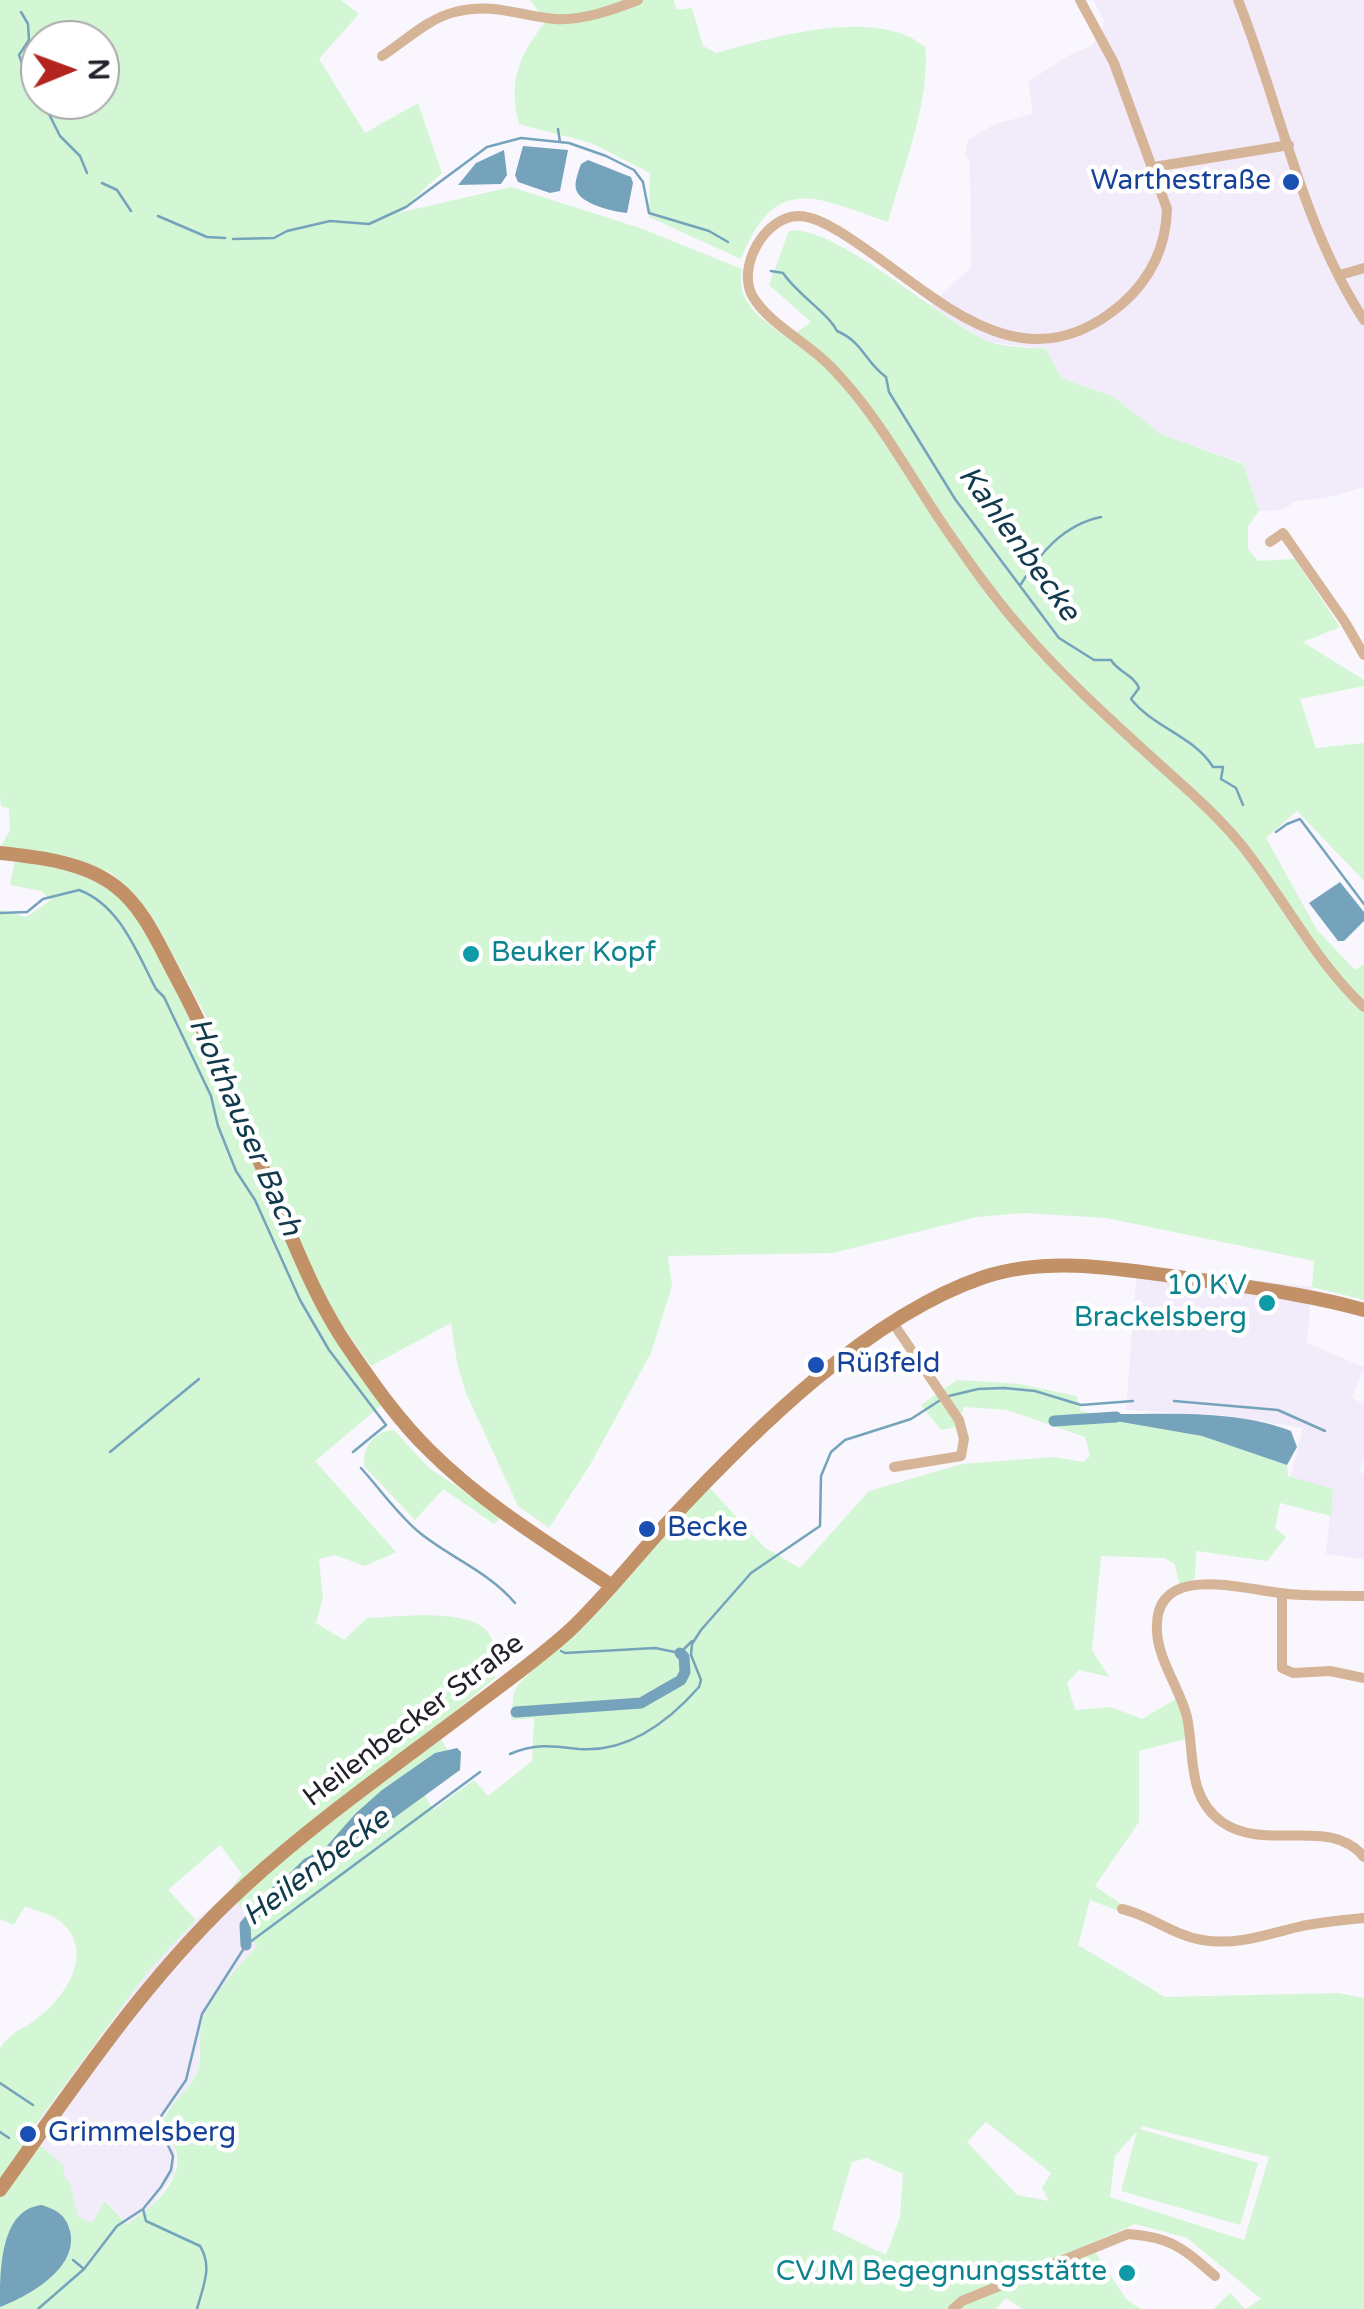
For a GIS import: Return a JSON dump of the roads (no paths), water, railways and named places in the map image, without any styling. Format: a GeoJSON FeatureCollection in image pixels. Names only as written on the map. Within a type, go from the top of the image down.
{"type":"FeatureCollection","features":[{"type":"Feature","properties":{"kind":"main road"},"geometry":{"type":"LineString","coordinates":[[0,854],[41,858],[89,872],[112,884],[131,901],[201,1025],[319,1300],[362,1367],[412,1432],[450,1469],[612,1586]]}},
{"type":"Feature","properties":{"kind":"main road","name":"Heilenbecker Straße"},"geometry":{"type":"LineString","coordinates":[[0,2190],[130,2012],[206,1923],[290,1848],[552,1646],[696,1493],[779,1413],[840,1361],[893,1324],[936,1298],[975,1281],[1004,1272],[1053,1266],[1122,1270],[1226,1284],[1364,1310]]}},
{"type":"Feature","properties":{"kind":"street"},"geometry":{"type":"LineString","coordinates":[[382,56],[452,12],[484,8],[555,19],[587,16],[638,0]]}},
{"type":"Feature","properties":{"kind":"street"},"geometry":{"type":"LineString","coordinates":[[1080,0],[1114,63],[1166,209],[1166,230],[1154,264],[1116,308],[1065,333],[1028,339],[999,334],[968,322],[866,248],[820,221],[798,216],[782,220],[758,244],[752,255],[748,282],[752,296],[765,311],[832,367],[872,416],[943,525],[1015,622],[1082,693],[1239,842],[1298,928],[1364,1007]]}},
{"type":"Feature","properties":{"kind":"street"},"geometry":{"type":"LineString","coordinates":[[1238,0],[1302,188],[1364,320]]}},
{"type":"Feature","properties":{"kind":"street"},"geometry":{"type":"LineString","coordinates":[[1154,167],[1289,145]]}},
{"type":"Feature","properties":{"kind":"street"},"geometry":{"type":"LineString","coordinates":[[1340,275],[1364,268]]}},
{"type":"Feature","properties":{"kind":"street"},"geometry":{"type":"LineString","coordinates":[[1270,542],[1282,533],[1346,622],[1364,655]]}},
{"type":"Feature","properties":{"kind":"street"},"geometry":{"type":"LineString","coordinates":[[893,1324],[958,1420],[964,1438],[960,1456],[894,1467]]}},
{"type":"Feature","properties":{"kind":"street"},"geometry":{"type":"LineString","coordinates":[[1364,1596],[1282,1594],[1206,1582],[1178,1590],[1166,1600],[1158,1616],[1156,1634],[1182,1699],[1196,1785],[1212,1814],[1242,1833],[1341,1839],[1364,1858]]}},
{"type":"Feature","properties":{"kind":"street"},"geometry":{"type":"LineString","coordinates":[[1282,1594],[1282,1668],[1293,1673],[1330,1671],[1364,1678]]}},
{"type":"Feature","properties":{"kind":"street"},"geometry":{"type":"LineString","coordinates":[[1122,1909],[1136,1912],[1170,1932],[1236,1942],[1300,1926],[1364,1918]]}},
{"type":"Feature","properties":{"kind":"street"},"geometry":{"type":"LineString","coordinates":[[953,2309],[1128,2234],[1158,2236],[1179,2244],[1215,2276]]}},
{"type":"Feature","properties":{"kind":"water"},"geometry":{"type":"Polygon","coordinates":[[[523,146],[568,150],[560,191],[550,193],[518,182],[515,175],[523,146]]]}},
{"type":"Feature","properties":{"kind":"water"},"geometry":{"type":"Polygon","coordinates":[[[504,150],[507,175],[501,184],[458,185],[476,163],[504,150]]]}},
{"type":"Feature","properties":{"kind":"water"},"geometry":{"type":"Polygon","coordinates":[[[588,160],[631,177],[627,213],[598,206],[579,194],[577,176],[581,164],[588,160]]]}},
{"type":"Feature","properties":{"kind":"water"},"geometry":{"type":"Polygon","coordinates":[[[1340,882],[1364,912],[1364,921],[1344,941],[1338,941],[1309,903],[1340,882]]]}},
{"type":"Feature","properties":{"kind":"water"},"geometry":{"type":"Polygon","coordinates":[[[1116,1414],[1249,1419],[1291,1431],[1297,1447],[1287,1465],[1202,1436],[1116,1421],[1116,1414]]]}},
{"type":"Feature","properties":{"kind":"water"},"geometry":{"type":"Polygon","coordinates":[[[457,1748],[461,1752],[460,1770],[339,1858],[316,1866],[286,1887],[281,1882],[304,1859],[325,1848],[382,1790],[435,1753],[457,1748]]]}},
{"type":"Feature","properties":{"kind":"water"},"geometry":{"type":"Polygon","coordinates":[[[42,2205],[60,2214],[68,2225],[71,2244],[67,2257],[37,2288],[0,2307],[2,2260],[10,2229],[28,2209],[42,2205]]]}},
{"type":"Feature","properties":{"kind":"waterway","name":"Kahlenbecke"},"geometry":{"type":"LineString","coordinates":[[21,12],[28,24],[29,40],[19,55],[34,97],[49,114],[60,136],[80,156],[87,173]]}},
{"type":"Feature","properties":{"kind":"waterway"},"geometry":{"type":"LineString","coordinates":[[558,129],[560,142]]}},
{"type":"Feature","properties":{"kind":"waterway","name":"Kahlenbecke"},"geometry":{"type":"LineString","coordinates":[[233,239],[274,238],[330,221],[369,224],[406,207],[487,147],[521,138],[569,143],[634,170],[643,182],[649,213],[709,231],[728,242]]}},
{"type":"Feature","properties":{"kind":"waterway","name":"Kahlenbecke"},"geometry":{"type":"LineString","coordinates":[[102,183],[117,190],[131,211]]}},
{"type":"Feature","properties":{"kind":"waterway","name":"Kahlenbecke"},"geometry":{"type":"LineString","coordinates":[[158,216],[207,237],[225,238]]}},
{"type":"Feature","properties":{"kind":"waterway","name":"Kahlenbecke"},"geometry":{"type":"LineString","coordinates":[[771,271],[783,273],[886,377],[889,392],[955,499],[1059,638],[1094,660],[1111,660],[1134,680],[1139,688],[1131,699],[1151,718],[1195,747],[1213,767],[1223,767],[1221,779],[1236,788],[1243,805]]}},
{"type":"Feature","properties":{"kind":"waterway"},"geometry":{"type":"LineString","coordinates":[[1021,584],[1054,542],[1075,526],[1101,517]]}},
{"type":"Feature","properties":{"kind":"waterway","name":"Kahlenbecke"},"geometry":{"type":"LineString","coordinates":[[1276,832],[1300,819],[1364,904]]}},
{"type":"Feature","properties":{"kind":"waterway","name":"Holthauser Bach"},"geometry":{"type":"LineString","coordinates":[[0,913],[27,912],[43,899],[79,890],[106,907],[126,932],[164,997],[211,1096],[236,1171],[255,1200],[300,1300],[329,1350],[386,1425],[353,1452]]}},
{"type":"Feature","properties":{"kind":"waterway"},"geometry":{"type":"LineString","coordinates":[[110,1452],[199,1379]]}},
{"type":"Feature","properties":{"kind":"waterway","name":"Heilenbecke"},"geometry":{"type":"LineString","coordinates":[[949,1396],[1004,1388],[1035,1391],[1081,1405],[1133,1401]]}},
{"type":"Feature","properties":{"kind":"waterway","name":"Heilenbecke"},"geometry":{"type":"LineString","coordinates":[[510,1754],[536,1747],[615,1746],[646,1732],[675,1712],[699,1687],[701,1680],[691,1655],[692,1644],[701,1630],[751,1573],[820,1526],[821,1476],[831,1452],[845,1440],[911,1419],[942,1399]]}},
{"type":"Feature","properties":{"kind":"waterway","name":"Heilenbecke"},"geometry":{"type":"LineString","coordinates":[[1174,1401],[1278,1410],[1325,1431]]}},
{"type":"Feature","properties":{"kind":"waterway"},"geometry":{"type":"LineString","coordinates":[[1054,1421],[1116,1417]]}},
{"type":"Feature","properties":{"kind":"waterway","name":"Holthauser Bach"},"geometry":{"type":"LineString","coordinates":[[361,1468],[420,1533],[494,1582],[515,1603]]}},
{"type":"Feature","properties":{"kind":"waterway","name":"Holthauser Bach"},"geometry":{"type":"LineString","coordinates":[[561,1651],[655,1648],[680,1653],[692,1641]]}},
{"type":"Feature","properties":{"kind":"waterway"},"geometry":{"type":"LineString","coordinates":[[516,1712],[641,1703],[681,1680],[685,1672],[680,1653]]}},
{"type":"Feature","properties":{"kind":"waterway","name":"Heilenbecke"},"geometry":{"type":"LineString","coordinates":[[38,2309],[84,2269],[117,2226],[143,2209],[171,2170],[173,2156],[157,2122],[186,2080],[202,2014],[246,1945],[480,1772]]}},
{"type":"Feature","properties":{"kind":"waterway"},"geometry":{"type":"LineString","coordinates":[[246,1945],[245,1925],[283,1884]]}},
{"type":"Feature","properties":{"kind":"waterway"},"geometry":{"type":"LineString","coordinates":[[0,2083],[33,2105]]}},
{"type":"Feature","properties":{"kind":"waterway"},"geometry":{"type":"LineString","coordinates":[[0,2132],[9,2138]]}},
{"type":"Feature","properties":{"kind":"waterway"},"geometry":{"type":"LineString","coordinates":[[143,2209],[146,2221],[200,2246],[206,2269],[197,2309]]}},
{"type":"Feature","properties":{"kind":"waterway"},"geometry":{"type":"LineString","coordinates":[[73,2260],[84,2269]]}},
{"type":"Feature","properties":{"kind":"place","name":"Warthestraße"},"geometry":{"type":"Point","coordinates":[1291,182]}},
{"type":"Feature","properties":{"kind":"place","name":"Beuker Kopf"},"geometry":{"type":"Point","coordinates":[471,954]}},
{"type":"Feature","properties":{"kind":"place","name":"10 KV Brackelsberg"},"geometry":{"type":"Point","coordinates":[1267,1303]}},
{"type":"Feature","properties":{"kind":"place","name":"Rüßfeld"},"geometry":{"type":"Point","coordinates":[816,1365]}},
{"type":"Feature","properties":{"kind":"place","name":"Becke"},"geometry":{"type":"Point","coordinates":[647,1529]}},
{"type":"Feature","properties":{"kind":"place","name":"Grimmelsberg"},"geometry":{"type":"Point","coordinates":[28,2134]}},
{"type":"Feature","properties":{"kind":"place","name":"CVJM Begegnungsstätte"},"geometry":{"type":"Point","coordinates":[1127,2273]}}]}
